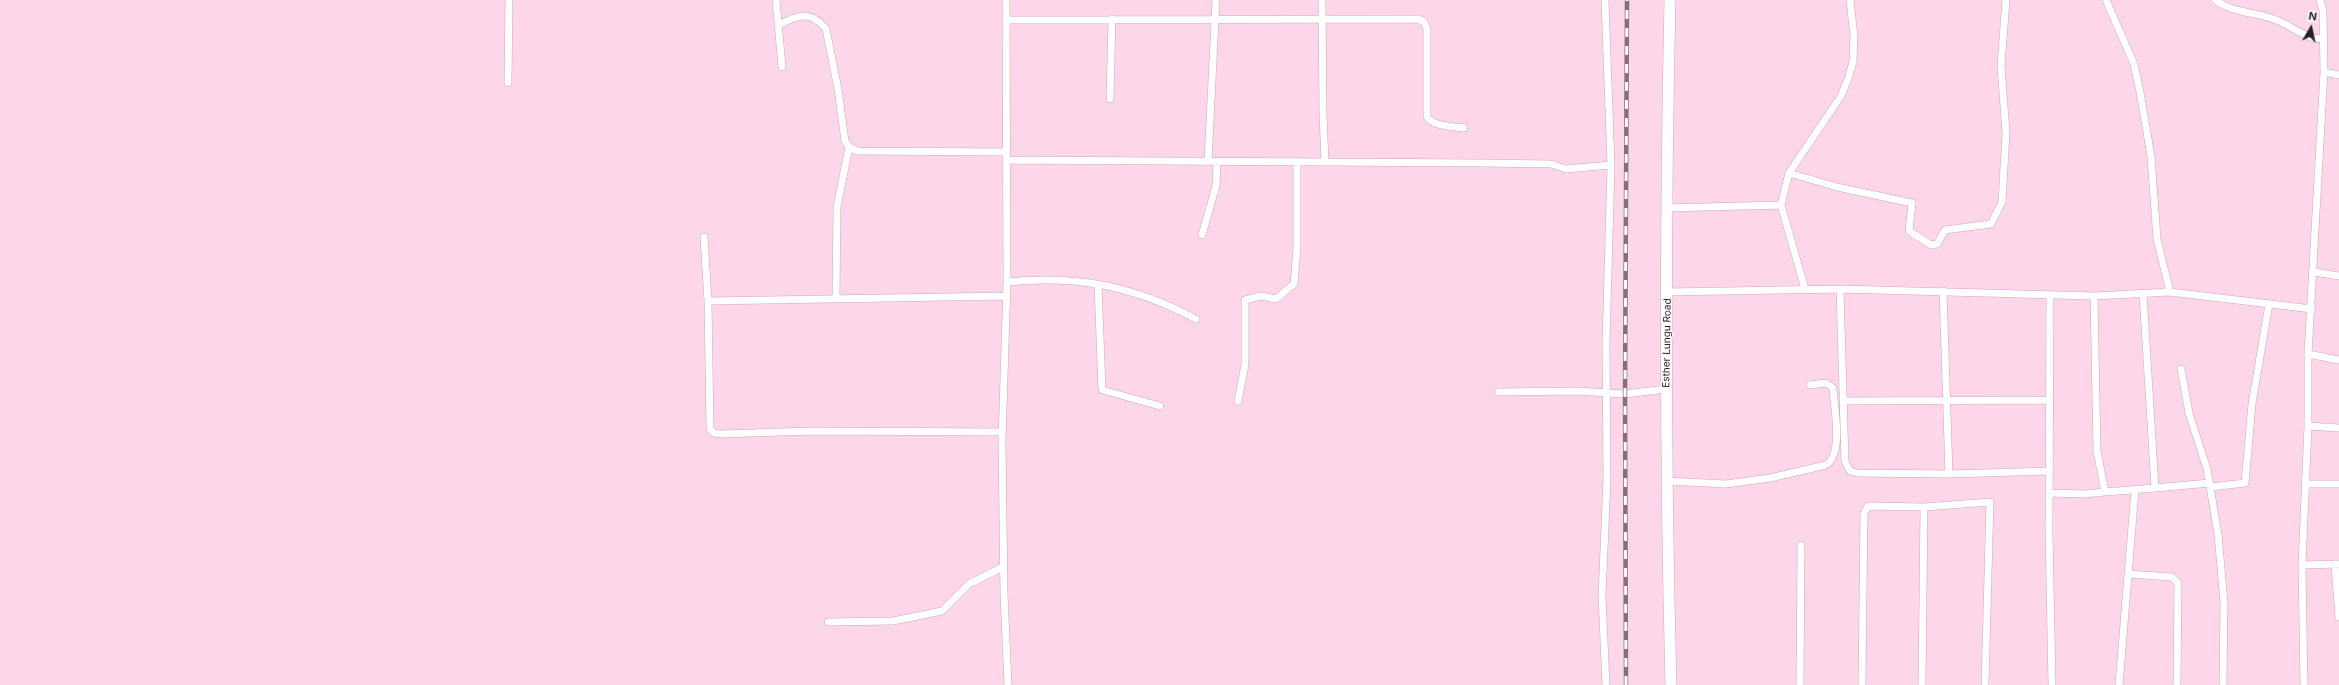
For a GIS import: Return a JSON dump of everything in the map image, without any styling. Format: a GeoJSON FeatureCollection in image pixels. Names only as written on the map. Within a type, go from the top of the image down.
{"type":"FeatureCollection","features":[{"type":"Feature","properties":{"kind":"street"},"geometry":{"type":"LineString","coordinates":[[508,83],[509,0]]}},
{"type":"Feature","properties":{"kind":"street"},"geometry":{"type":"LineString","coordinates":[[776,0],[782,67]]}},
{"type":"Feature","properties":{"kind":"street"},"geometry":{"type":"LineString","coordinates":[[1006,0],[1007,296],[1002,432],[1003,568],[1008,685]]}},
{"type":"Feature","properties":{"kind":"street"},"geometry":{"type":"LineString","coordinates":[[1208,161],[1216,0]]}},
{"type":"Feature","properties":{"kind":"street"},"geometry":{"type":"LineString","coordinates":[[1322,0],[1322,114],[1325,162]]}},
{"type":"Feature","properties":{"kind":"street"},"geometry":{"type":"LineString","coordinates":[[1606,0],[1611,165],[1606,394],[1607,480],[1602,596],[1606,685]]}},
{"type":"Feature","properties":{"kind":"street","name":"Esther Lungu Road"},"geometry":{"type":"LineString","coordinates":[[1670,0],[1666,389],[1671,685]]}},
{"type":"Feature","properties":{"kind":"street"},"geometry":{"type":"LineString","coordinates":[[1805,289],[1780,205],[1789,173],[1841,96],[1848,79],[1853,62],[1854,36],[1850,0]]}},
{"type":"Feature","properties":{"kind":"street"},"geometry":{"type":"LineString","coordinates":[[1789,173],[1837,187],[1912,203],[1909,231],[1931,245],[1937,244],[1945,230],[1991,224],[2002,202],[2006,133],[2002,66],[2006,0]]}},
{"type":"Feature","properties":{"kind":"street"},"geometry":{"type":"LineString","coordinates":[[2106,0],[2134,64],[2151,156],[2157,240],[2170,292]]}},
{"type":"Feature","properties":{"kind":"street"},"geometry":{"type":"LineString","coordinates":[[2215,0],[2234,11],[2269,17],[2281,22],[2302,35],[2322,39]]}},
{"type":"Feature","properties":{"kind":"street"},"geometry":{"type":"LineString","coordinates":[[2304,685],[2302,565],[2308,426],[2308,354],[2312,309],[2324,72],[2322,39],[2323,12],[2320,0]]}},
{"type":"Feature","properties":{"kind":"street"},"geometry":{"type":"LineString","coordinates":[[778,25],[804,16],[812,17],[819,21],[826,29],[838,89],[845,141],[848,147],[837,207],[836,298]]}},
{"type":"Feature","properties":{"kind":"street"},"geometry":{"type":"LineString","coordinates":[[1006,20],[1216,20],[1322,18],[1418,19],[1424,22],[1427,29],[1427,117],[1430,122],[1436,124],[1464,128]]}},
{"type":"Feature","properties":{"kind":"street"},"geometry":{"type":"LineString","coordinates":[[1110,99],[1112,19]]}},
{"type":"Feature","properties":{"kind":"street"},"geometry":{"type":"LineString","coordinates":[[2324,72],[2339,75]]}},
{"type":"Feature","properties":{"kind":"street"},"geometry":{"type":"LineString","coordinates":[[848,147],[857,151],[1208,161],[1551,164],[1566,169],[1611,165]]}},
{"type":"Feature","properties":{"kind":"street"},"geometry":{"type":"LineString","coordinates":[[1202,235],[1213,198],[1217,161]]}},
{"type":"Feature","properties":{"kind":"street"},"geometry":{"type":"LineString","coordinates":[[1238,401],[1245,365],[1245,300],[1261,296],[1276,299],[1294,284],[1297,248],[1297,162]]}},
{"type":"Feature","properties":{"kind":"street"},"geometry":{"type":"LineString","coordinates":[[1667,208],[1780,205]]}},
{"type":"Feature","properties":{"kind":"street"},"geometry":{"type":"LineString","coordinates":[[704,237],[708,301],[710,429],[714,433],[894,431],[1002,432]]}},
{"type":"Feature","properties":{"kind":"street"},"geometry":{"type":"LineString","coordinates":[[2314,272],[2339,276]]}},
{"type":"Feature","properties":{"kind":"street"},"geometry":{"type":"LineString","coordinates":[[1007,282],[1072,279],[1098,284],[1151,298],[1196,319]]}},
{"type":"Feature","properties":{"kind":"street"},"geometry":{"type":"LineString","coordinates":[[1098,284],[1102,390],[1160,406]]}},
{"type":"Feature","properties":{"kind":"street"},"geometry":{"type":"LineString","coordinates":[[1667,292],[1840,289],[2094,296],[2170,292],[2312,309]]}},
{"type":"Feature","properties":{"kind":"street"},"geometry":{"type":"LineString","coordinates":[[1840,289],[1845,462],[1850,471],[1857,474],[1949,474],[2050,471]]}},
{"type":"Feature","properties":{"kind":"street"},"geometry":{"type":"LineString","coordinates":[[1943,291],[1949,474]]}},
{"type":"Feature","properties":{"kind":"street"},"geometry":{"type":"LineString","coordinates":[[2143,294],[2155,488]]}},
{"type":"Feature","properties":{"kind":"street"},"geometry":{"type":"LineString","coordinates":[[2050,295],[2052,685]]}},
{"type":"Feature","properties":{"kind":"street"},"geometry":{"type":"LineString","coordinates":[[708,301],[1007,296]]}},
{"type":"Feature","properties":{"kind":"street"},"geometry":{"type":"LineString","coordinates":[[2094,296],[2097,450],[2105,492]]}},
{"type":"Feature","properties":{"kind":"street"},"geometry":{"type":"LineString","coordinates":[[2050,493],[2084,494],[2245,483],[2252,404],[2269,304]]}},
{"type":"Feature","properties":{"kind":"street"},"geometry":{"type":"LineString","coordinates":[[2308,354],[2339,360]]}},
{"type":"Feature","properties":{"kind":"street"},"geometry":{"type":"LineString","coordinates":[[2181,369],[2189,413],[2200,444],[2210,485],[2218,534],[2224,603],[2223,685]]}},
{"type":"Feature","properties":{"kind":"street"},"geometry":{"type":"LineString","coordinates":[[1667,482],[1726,484],[1770,478],[1826,465],[1831,462],[1836,450],[1833,388],[1826,384],[1810,385]]}},
{"type":"Feature","properties":{"kind":"street"},"geometry":{"type":"LineString","coordinates":[[1498,392],[1576,391],[1625,394],[1666,389]]}},
{"type":"Feature","properties":{"kind":"street"},"geometry":{"type":"LineString","coordinates":[[1844,401],[2050,400]]}},
{"type":"Feature","properties":{"kind":"street"},"geometry":{"type":"LineString","coordinates":[[2308,426],[2339,428]]}},
{"type":"Feature","properties":{"kind":"street"},"geometry":{"type":"LineString","coordinates":[[2305,484],[2339,484]]}},
{"type":"Feature","properties":{"kind":"street"},"geometry":{"type":"LineString","coordinates":[[2119,685],[2135,490]]}},
{"type":"Feature","properties":{"kind":"street"},"geometry":{"type":"LineString","coordinates":[[1862,685],[1864,513],[1868,506],[1924,507],[1990,502],[1985,685]]}},
{"type":"Feature","properties":{"kind":"street"},"geometry":{"type":"LineString","coordinates":[[1922,685],[1924,507]]}},
{"type":"Feature","properties":{"kind":"street"},"geometry":{"type":"LineString","coordinates":[[1800,685],[1801,545]]}},
{"type":"Feature","properties":{"kind":"street"},"geometry":{"type":"LineString","coordinates":[[2302,565],[2337,564],[2339,617]]}},
{"type":"Feature","properties":{"kind":"street"},"geometry":{"type":"LineString","coordinates":[[828,622],[893,621],[942,611],[969,584],[1003,568]]}},
{"type":"Feature","properties":{"kind":"street"},"geometry":{"type":"LineString","coordinates":[[2128,574],[2172,577],[2178,583],[2177,685]]}},
{"type":"Feature","properties":{"kind":"railway"},"geometry":{"type":"LineString","coordinates":[[1626,685],[1625,394],[1627,0]]}}]}
